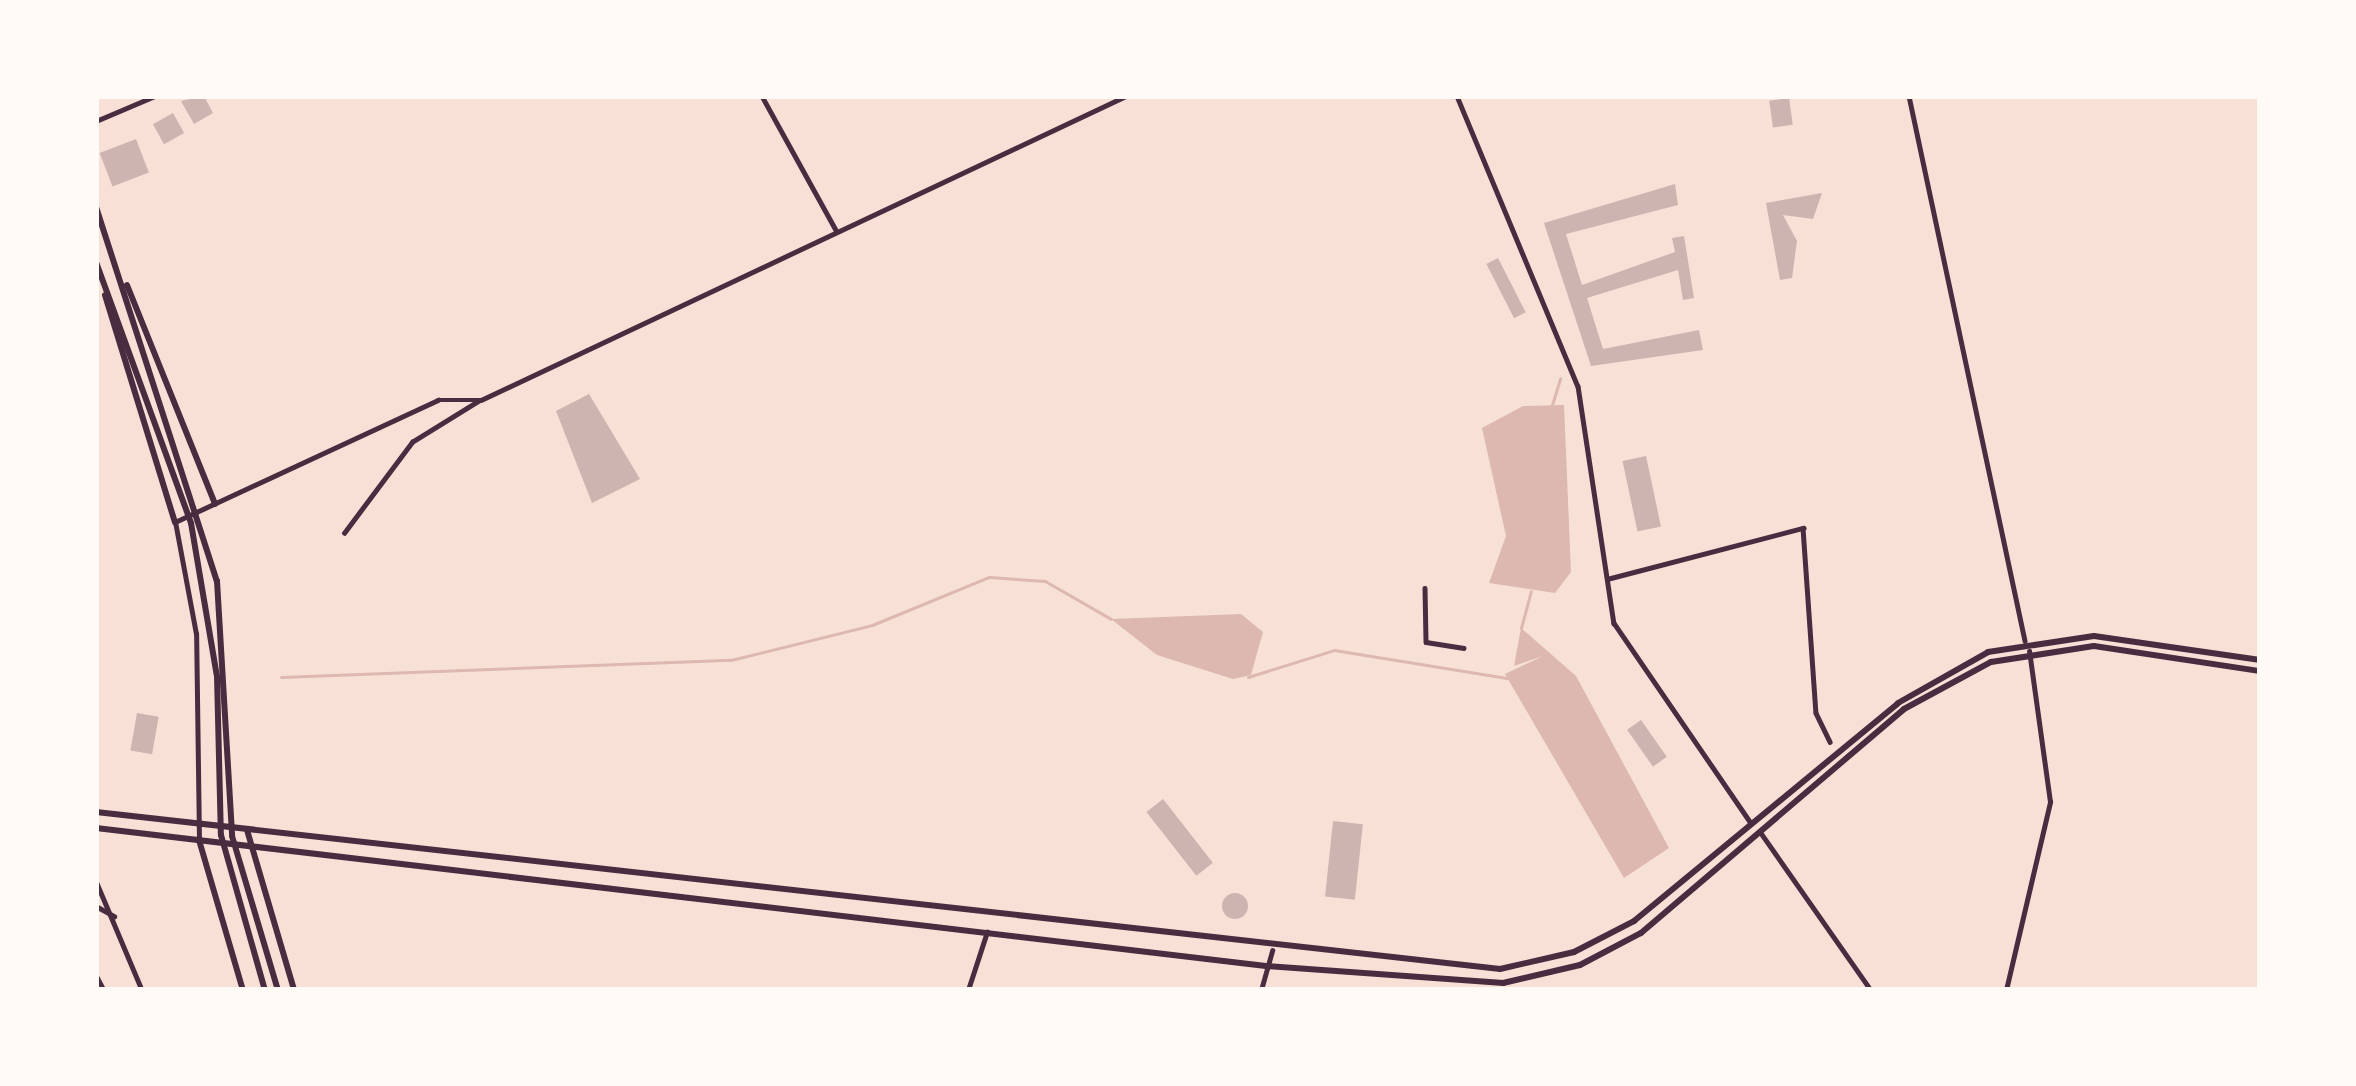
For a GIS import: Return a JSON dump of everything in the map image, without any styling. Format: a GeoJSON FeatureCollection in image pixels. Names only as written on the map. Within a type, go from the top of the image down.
{"type":"FeatureCollection","features":[{"type":"Feature","properties":{"kind":"main road"},"geometry":{"type":"LineString","coordinates":[[96,207],[170,421],[217,581],[232,836],[278,990]]}},
{"type":"Feature","properties":{"kind":"main road"},"geometry":{"type":"LineString","coordinates":[[113,255],[215,504]]}},
{"type":"Feature","properties":{"kind":"main road"},"geometry":{"type":"LineString","coordinates":[[96,262],[159,424],[205,582],[220,835],[265,990]]}},
{"type":"Feature","properties":{"kind":"main road"},"geometry":{"type":"LineString","coordinates":[[96,262],[175,522]]}},
{"type":"Feature","properties":{"kind":"main road"},"geometry":{"type":"LineString","coordinates":[[96,812],[1462,971],[1556,958],[1634,921],[1927,683],[2025,641],[2120,638],[2260,660]]}},
{"type":"Feature","properties":{"kind":"main road"},"geometry":{"type":"LineString","coordinates":[[98,830],[1444,984],[1542,976],[1641,933],[1931,691],[2029,651],[2119,648],[2260,671]]}},
{"type":"Feature","properties":{"kind":"main road"},"geometry":{"type":"LineString","coordinates":[[247,830],[294,990]]}},
{"type":"Feature","properties":{"kind":"main road"},"geometry":{"type":"LineString","coordinates":[[199,840],[243,990]]}},
{"type":"Feature","properties":{"kind":"street"},"geometry":{"type":"LineString","coordinates":[[96,122],[155,96]]}},
{"type":"Feature","properties":{"kind":"street"},"geometry":{"type":"LineString","coordinates":[[762,96],[836,230]]}},
{"type":"Feature","properties":{"kind":"street"},"geometry":{"type":"LineString","coordinates":[[344,533],[412,442],[481,400],[1126,96]]}},
{"type":"Feature","properties":{"kind":"street"},"geometry":{"type":"LineString","coordinates":[[1457,96],[1578,386],[1606,580],[1622,637],[1751,823]]}},
{"type":"Feature","properties":{"kind":"street"},"geometry":{"type":"LineString","coordinates":[[1909,96],[2029,651],[2050,802],[2006,990]]}},
{"type":"Feature","properties":{"kind":"street"},"geometry":{"type":"LineString","coordinates":[[199,840],[196,634],[175,522],[438,400],[481,400]]}},
{"type":"Feature","properties":{"kind":"street"},"geometry":{"type":"LineString","coordinates":[[1606,580],[1802,528],[1816,713],[1830,742]]}},
{"type":"Feature","properties":{"kind":"street"},"geometry":{"type":"LineString","coordinates":[[1425,588],[1426,641],[1464,648]]}},
{"type":"Feature","properties":{"kind":"street"},"geometry":{"type":"LineString","coordinates":[[1762,833],[1871,990]]}},
{"type":"Feature","properties":{"kind":"street"},"geometry":{"type":"LineString","coordinates":[[96,881],[142,990]]}},
{"type":"Feature","properties":{"kind":"street"},"geometry":{"type":"LineString","coordinates":[[96,906],[114,916]]}},
{"type":"Feature","properties":{"kind":"street"},"geometry":{"type":"LineString","coordinates":[[968,990],[987,932]]}},
{"type":"Feature","properties":{"kind":"street"},"geometry":{"type":"LineString","coordinates":[[1261,990],[1272,951]]}},
{"type":"Feature","properties":{"kind":"street"},"geometry":{"type":"LineString","coordinates":[[97,978],[104,990]]}},
{"type":"Feature","properties":{"kind":"shaded area"},"geometry":{"type":"Polygon","coordinates":[[[1564,405],[1571,572],[1555,593],[1489,583],[1506,536],[1482,428],[1523,406],[1564,405]]]}},
{"type":"Feature","properties":{"kind":"shaded area"},"geometry":{"type":"Polygon","coordinates":[[[1241,614],[1263,632],[1251,675],[1233,679],[1157,655],[1111,619],[1241,614]]]}},
{"type":"Feature","properties":{"kind":"shaded area"},"geometry":{"type":"Polygon","coordinates":[[[1521,628],[1576,676],[1669,848],[1624,878],[1505,674],[1543,656],[1514,666],[1521,628]]]}},
{"type":"Feature","properties":{"kind":"building"},"geometry":{"type":"Polygon","coordinates":[[[204,96],[213,113],[194,124],[181,101],[204,96]]]}},
{"type":"Feature","properties":{"kind":"building"},"geometry":{"type":"Polygon","coordinates":[[[1789,98],[1793,125],[1773,128],[1769,101],[1789,98]]]}},
{"type":"Feature","properties":{"kind":"building"},"geometry":{"type":"Polygon","coordinates":[[[173,113],[184,133],[164,144],[153,124],[173,113]]]}},
{"type":"Feature","properties":{"kind":"building"},"geometry":{"type":"Polygon","coordinates":[[[136,139],[149,173],[112,187],[100,153],[136,139]]]}},
{"type":"Feature","properties":{"kind":"building"},"geometry":{"type":"Polygon","coordinates":[[[1675,184],[1678,205],[1566,234],[1582,285],[1675,252],[1672,238],[1684,236],[1694,298],[1683,300],[1678,270],[1587,298],[1603,349],[1699,330],[1703,350],[1591,366],[1544,223],[1675,184]]]}},
{"type":"Feature","properties":{"kind":"building"},"geometry":{"type":"Polygon","coordinates":[[[1822,193],[1813,219],[1783,215],[1797,241],[1792,278],[1780,280],[1766,203],[1822,193]]]}},
{"type":"Feature","properties":{"kind":"building"},"geometry":{"type":"Polygon","coordinates":[[[1498,258],[1526,312],[1514,318],[1486,264],[1498,258]]]}},
{"type":"Feature","properties":{"kind":"building"},"geometry":{"type":"Polygon","coordinates":[[[589,394],[640,479],[592,503],[556,411],[589,394]]]}},
{"type":"Feature","properties":{"kind":"building"},"geometry":{"type":"Polygon","coordinates":[[[1646,456],[1661,526],[1637,531],[1623,461],[1646,456]]]}},
{"type":"Feature","properties":{"kind":"building"},"geometry":{"type":"Polygon","coordinates":[[[137,713],[159,717],[152,754],[130,750],[137,713]]]}},
{"type":"Feature","properties":{"kind":"building"},"geometry":{"type":"Polygon","coordinates":[[[1641,720],[1667,757],[1653,767],[1627,730],[1641,720]]]}},
{"type":"Feature","properties":{"kind":"building"},"geometry":{"type":"Polygon","coordinates":[[[1163,799],[1213,863],[1196,876],[1146,812],[1163,799]]]}},
{"type":"Feature","properties":{"kind":"building"},"geometry":{"type":"Polygon","coordinates":[[[1333,821],[1363,824],[1355,900],[1325,897],[1333,821]]]}},
{"type":"Feature","properties":{"kind":"building"},"geometry":{"type":"Polygon","coordinates":[[[1235,893],[1248,906],[1235,919],[1222,906],[1235,893]]]}},
{"type":"Feature","properties":{"kind":"waterway"},"geometry":{"type":"LineString","coordinates":[[1552,405],[1560,378]]}},
{"type":"Feature","properties":{"kind":"waterway"},"geometry":{"type":"LineString","coordinates":[[281,677],[731,660],[872,625],[989,577],[1045,581],[1111,619]]}},
{"type":"Feature","properties":{"kind":"waterway"},"geometry":{"type":"LineString","coordinates":[[1521,628],[1531,591]]}},
{"type":"Feature","properties":{"kind":"waterway"},"geometry":{"type":"LineString","coordinates":[[1248,677],[1334,650],[1507,678]]}}]}
